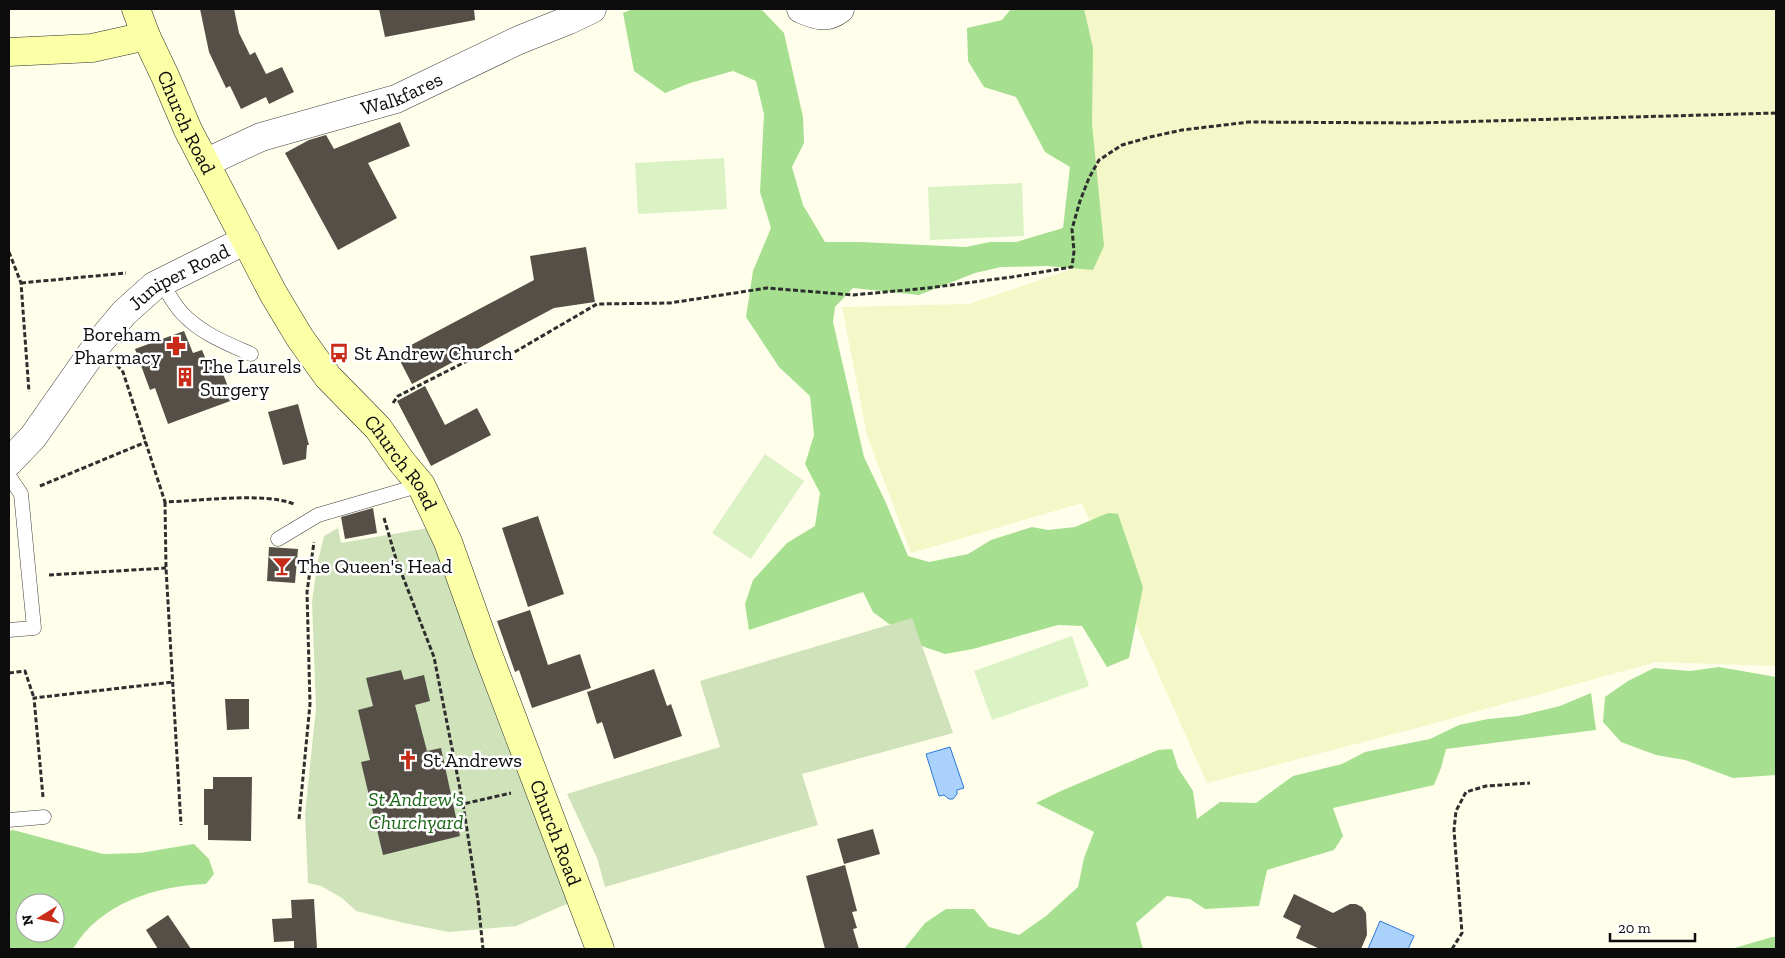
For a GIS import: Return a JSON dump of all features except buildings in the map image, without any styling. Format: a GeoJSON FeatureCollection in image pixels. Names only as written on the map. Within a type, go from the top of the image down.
{"type":"FeatureCollection","features":[{"type":"Feature","properties":{"kind":"street","name":"Church Road"},"geometry":{"type":"LineString","coordinates":[[136,9],[188,130],[273,293],[300,338],[328,377],[378,428],[422,485],[448,542],[537,787],[600,949]]}},
{"type":"Feature","properties":{"kind":"street","name":"Walkfares"},"geometry":{"type":"LineString","coordinates":[[205,163],[261,137],[396,100],[519,40],[592,9]]}},
{"type":"Feature","properties":{"kind":"street"},"geometry":{"type":"LineString","coordinates":[[801,9],[816,16],[833,14],[840,9]]}},
{"type":"Feature","properties":{"kind":"street"},"geometry":{"type":"LineString","coordinates":[[9,52],[92,48],[146,36]]}},
{"type":"Feature","properties":{"kind":"street","name":"Juniper Road"},"geometry":{"type":"LineString","coordinates":[[9,462],[33,437],[98,344],[124,313],[154,286],[246,240]]}},
{"type":"Feature","properties":{"kind":"lane"},"geometry":{"type":"LineString","coordinates":[[161,282],[180,311],[197,327],[251,354]]}},
{"type":"Feature","properties":{"kind":"lane"},"geometry":{"type":"LineString","coordinates":[[9,476],[21,494],[34,628],[9,630]]}},
{"type":"Feature","properties":{"kind":"lane"},"geometry":{"type":"LineString","coordinates":[[278,539],[318,515],[422,485]]}},
{"type":"Feature","properties":{"kind":"lane"},"geometry":{"type":"LineString","coordinates":[[9,820],[44,816]]}},
{"type":"Feature","properties":{"kind":"path"},"geometry":{"type":"LineString","coordinates":[[378,428],[398,396],[473,358],[513,353],[597,304],[670,303],[767,288],[853,295],[984,281],[1072,267],[1074,251],[1072,229],[1089,178],[1099,160],[1122,145],[1150,137],[1182,130],[1249,122],[1416,123],[1776,113]]}},
{"type":"Feature","properties":{"kind":"path"},"geometry":{"type":"LineString","coordinates":[[9,252],[22,283],[33,437]]}},
{"type":"Feature","properties":{"kind":"path"},"geometry":{"type":"LineString","coordinates":[[22,283],[135,272]]}},
{"type":"Feature","properties":{"kind":"path"},"geometry":{"type":"LineString","coordinates":[[98,344],[123,372],[165,502],[166,568],[181,825]]}},
{"type":"Feature","properties":{"kind":"path"},"geometry":{"type":"LineString","coordinates":[[21,494],[146,442]]}},
{"type":"Feature","properties":{"kind":"path"},"geometry":{"type":"LineString","coordinates":[[165,502],[258,498],[286,501],[318,515],[307,592],[310,704],[299,819]]}},
{"type":"Feature","properties":{"kind":"path"},"geometry":{"type":"LineString","coordinates":[[379,498],[396,559],[434,657],[463,804],[478,901],[483,949]]}},
{"type":"Feature","properties":{"kind":"path"},"geometry":{"type":"LineString","coordinates":[[30,577],[166,568]]}},
{"type":"Feature","properties":{"kind":"path"},"geometry":{"type":"LineString","coordinates":[[9,673],[26,671],[34,698],[44,816]]}},
{"type":"Feature","properties":{"kind":"path"},"geometry":{"type":"LineString","coordinates":[[34,698],[173,682]]}},
{"type":"Feature","properties":{"kind":"path"},"geometry":{"type":"LineString","coordinates":[[1452,949],[1462,933],[1454,830],[1456,812],[1466,792],[1486,786],[1530,783]]}},
{"type":"Feature","properties":{"kind":"path"},"geometry":{"type":"LineString","coordinates":[[463,804],[537,787]]}},
{"type":"Feature","properties":{"kind":"green space"},"geometry":{"type":"Polygon","coordinates":[[[633,9],[761,9],[784,33],[803,117],[804,143],[792,167],[803,205],[825,242],[966,247],[990,242],[1016,242],[1063,228],[1070,167],[1045,152],[1016,97],[984,87],[968,61],[967,28],[1002,20],[1011,9],[1084,9],[1093,48],[1092,124],[1104,246],[1093,270],[1047,266],[1001,267],[975,273],[919,295],[853,288],[835,307],[833,322],[864,457],[908,556],[929,562],[968,554],[991,540],[1032,527],[1048,530],[1075,527],[1108,513],[1118,514],[1143,587],[1129,658],[1107,667],[1082,626],[1058,625],[973,649],[945,654],[916,644],[873,612],[863,592],[749,630],[745,604],[753,580],[787,543],[815,526],[820,493],[805,464],[814,435],[810,396],[779,367],[746,317],[753,271],[771,228],[760,192],[764,114],[756,81],[733,71],[690,83],[665,93],[634,71],[623,13],[633,9]]]}},
{"type":"Feature","properties":{"kind":"green space"},"geometry":{"type":"Polygon","coordinates":[[[1071,9],[1776,9],[1776,666],[1656,662],[1207,783],[1082,503],[911,553],[867,435],[842,307],[969,304],[1090,263],[1071,9]]]}},
{"type":"Feature","properties":{"kind":"green space"},"geometry":{"type":"Polygon","coordinates":[[[724,158],[727,209],[638,214],[635,163],[724,158]]]}},
{"type":"Feature","properties":{"kind":"green space"},"geometry":{"type":"Polygon","coordinates":[[[1022,183],[1024,236],[930,240],[928,187],[1022,183]]]}},
{"type":"Feature","properties":{"kind":"green space"},"geometry":{"type":"Polygon","coordinates":[[[765,454],[804,481],[751,559],[712,533],[765,454]]]}},
{"type":"Feature","properties":{"kind":"green space","name":"St Andrew's Churchyard"},"geometry":{"type":"Polygon","coordinates":[[[338,528],[341,543],[428,528],[569,903],[516,926],[449,932],[356,911],[342,898],[321,886],[308,883],[305,814],[316,708],[312,602],[317,565],[324,536],[338,528]]]}},
{"type":"Feature","properties":{"kind":"green space"},"geometry":{"type":"Polygon","coordinates":[[[912,618],[953,733],[802,774],[818,825],[605,887],[597,858],[567,794],[720,747],[700,681],[912,618]]]}},
{"type":"Feature","properties":{"kind":"green space"},"geometry":{"type":"Polygon","coordinates":[[[1072,636],[1089,686],[992,720],[974,671],[1072,636]]]}},
{"type":"Feature","properties":{"kind":"green space"},"geometry":{"type":"Polygon","coordinates":[[[1719,667],[1776,677],[1776,775],[1733,778],[1685,760],[1656,755],[1621,742],[1603,722],[1605,697],[1628,681],[1654,668],[1690,671],[1719,667]]]}},
{"type":"Feature","properties":{"kind":"green space"},"geometry":{"type":"Polygon","coordinates":[[[1591,693],[1596,730],[1446,749],[1434,785],[1333,808],[1343,836],[1334,850],[1267,870],[1259,906],[1205,909],[1190,899],[1167,896],[1136,923],[1143,949],[904,949],[925,923],[946,909],[974,909],[989,927],[1019,935],[1046,916],[1078,887],[1084,858],[1094,832],[1036,803],[1158,750],[1172,749],[1178,768],[1193,791],[1197,819],[1220,802],[1256,803],[1293,776],[1342,764],[1365,752],[1430,739],[1459,725],[1488,719],[1519,716],[1560,706],[1591,693]]]}},
{"type":"Feature","properties":{"kind":"green space"},"geometry":{"type":"Polygon","coordinates":[[[13,830],[103,854],[140,853],[194,844],[209,859],[214,874],[206,884],[187,885],[149,893],[131,900],[98,920],[84,933],[73,949],[9,949],[9,831],[13,830]]]}},
{"type":"Feature","properties":{"kind":"green space"},"geometry":{"type":"Polygon","coordinates":[[[1776,937],[1776,949],[1731,949],[1776,937]]]}},
{"type":"Feature","properties":{"kind":"water"},"geometry":{"type":"Polygon","coordinates":[[[950,747],[964,788],[957,790],[957,794],[953,799],[949,799],[944,795],[939,796],[926,754],[950,747]]]}},
{"type":"Feature","properties":{"kind":"water"},"geometry":{"type":"Polygon","coordinates":[[[1380,921],[1414,936],[1408,949],[1368,949],[1380,921]]]}},
{"type":"Feature","properties":{"kind":"place","name":"Boreham Pharmacy"},"geometry":{"type":"Point","coordinates":[176,346]}},
{"type":"Feature","properties":{"kind":"place","name":"St Andrew Church"},"geometry":{"type":"Point","coordinates":[339,353]}},
{"type":"Feature","properties":{"kind":"place","name":"The Laurels Surgery"},"geometry":{"type":"Point","coordinates":[185,377]}},
{"type":"Feature","properties":{"kind":"place","name":"The Queen's Head"},"geometry":{"type":"Point","coordinates":[282,566]}},
{"type":"Feature","properties":{"kind":"place","name":"St Andrews"},"geometry":{"type":"Point","coordinates":[408,760]}}]}
